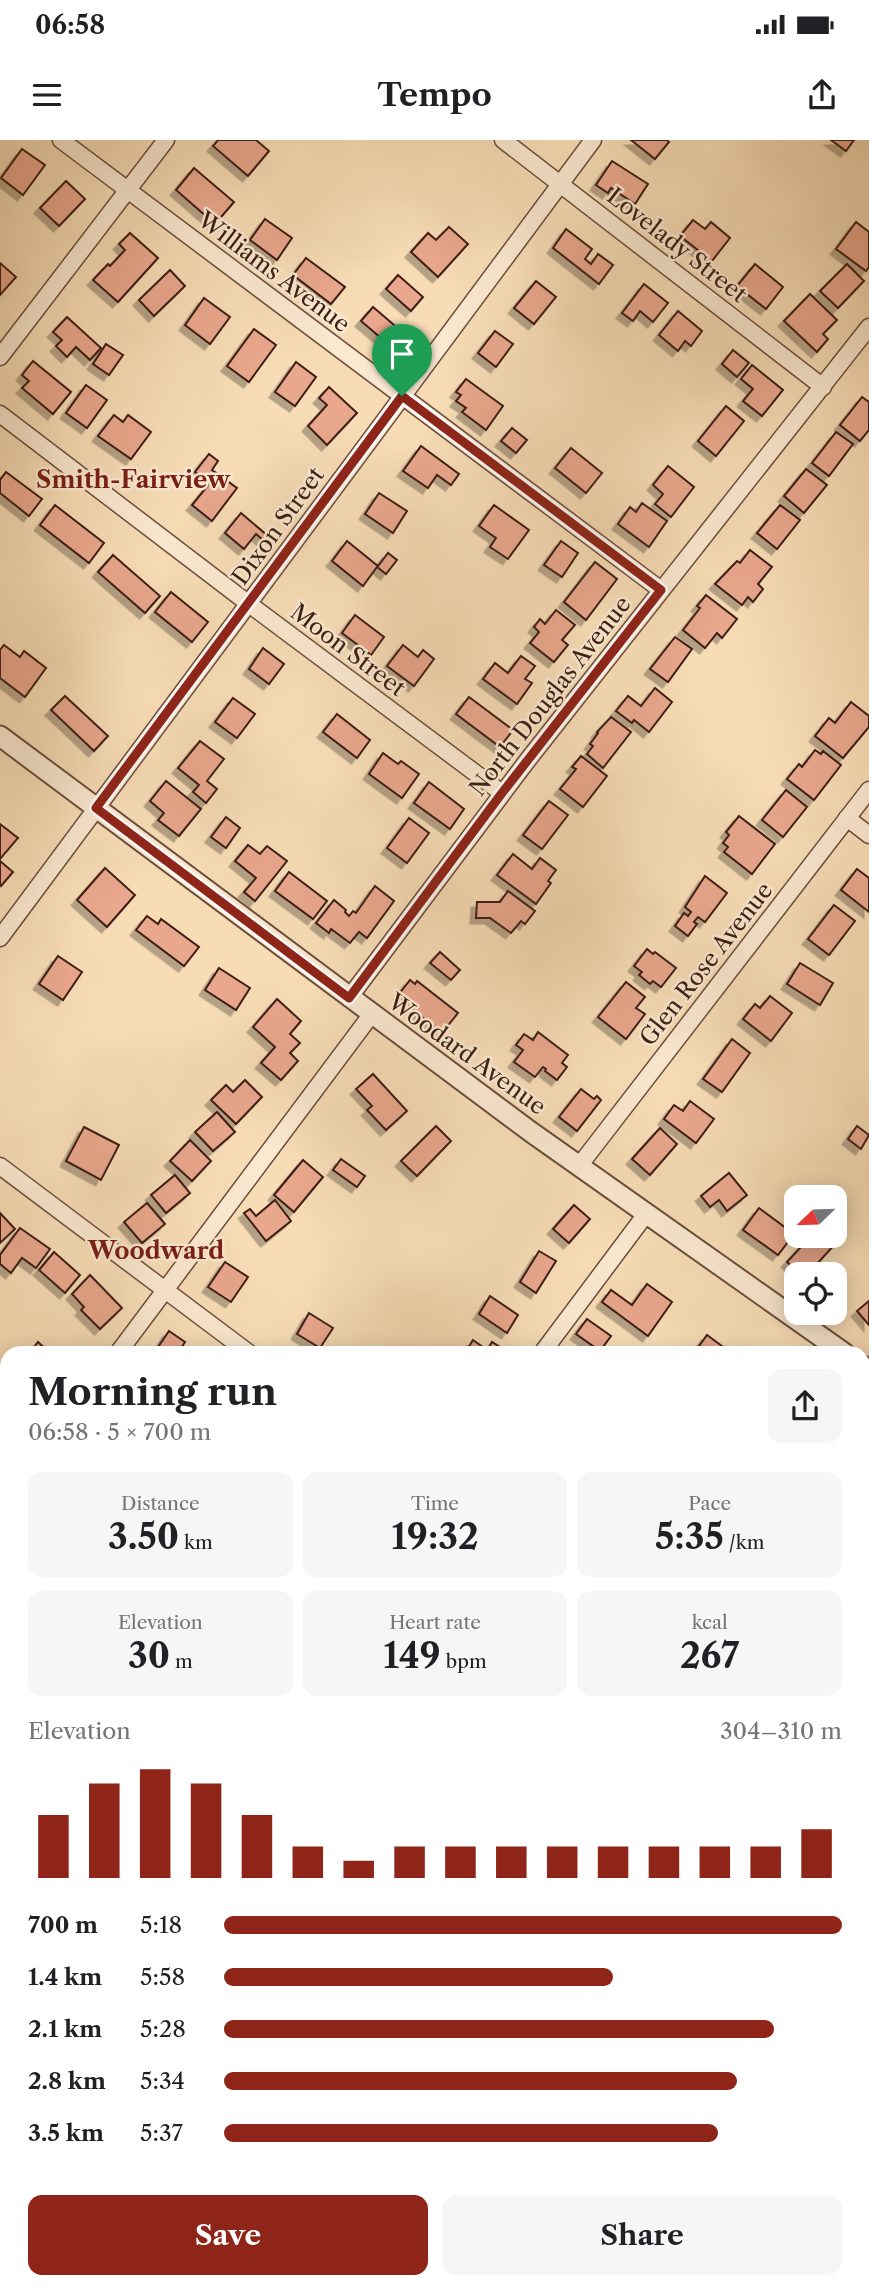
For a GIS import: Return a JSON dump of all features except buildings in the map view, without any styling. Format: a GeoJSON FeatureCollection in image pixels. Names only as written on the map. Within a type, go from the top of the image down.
{"type":"FeatureCollection","features":[{"type":"Feature","properties":{"kind":"street","name":"Williams Avenue"},"geometry":{"type":"LineString","coordinates":[[61,140],[661,590]]}},
{"type":"Feature","properties":{"kind":"street"},"geometry":{"type":"LineString","coordinates":[[0,357],[166,140]]}},
{"type":"Feature","properties":{"kind":"street","name":"Lovelady Street"},"geometry":{"type":"LineString","coordinates":[[503,140],[824,387]]}},
{"type":"Feature","properties":{"kind":"street","name":"Dixon Street"},"geometry":{"type":"LineString","coordinates":[[0,938],[593,140]]}},
{"type":"Feature","properties":{"kind":"street","name":"North Douglas Avenue"},"geometry":{"type":"LineString","coordinates":[[349,998],[502,793],[869,327]]}},
{"type":"Feature","properties":{"kind":"street","name":"Moon Street"},"geometry":{"type":"LineString","coordinates":[[0,414],[248,604],[502,793]]}},
{"type":"Feature","properties":{"kind":"street","name":"Woodard Avenue"},"geometry":{"type":"LineString","coordinates":[[0,736],[371,1015],[579,1167],[834,1346]]}},
{"type":"Feature","properties":{"kind":"street","name":"Glen Rose Avenue"},"geometry":{"type":"LineString","coordinates":[[579,1167],[869,790]]}},
{"type":"Feature","properties":{"kind":"street"},"geometry":{"type":"LineString","coordinates":[[847,818],[869,835]]}},
{"type":"Feature","properties":{"kind":"street"},"geometry":{"type":"LineString","coordinates":[[123,1346],[371,1015]]}},
{"type":"Feature","properties":{"kind":"street"},"geometry":{"type":"LineString","coordinates":[[0,1167],[240,1346]]}},
{"type":"Feature","properties":{"kind":"street"},"geometry":{"type":"LineString","coordinates":[[547,1346],[646,1214]]}},
{"type":"Feature","properties":{"kind":"district","name":"Smith-Fairview"},"geometry":{"type":"Point","coordinates":[133,480]}},
{"type":"Feature","properties":{"kind":"district","name":"Woodward"},"geometry":{"type":"Point","coordinates":[156,1251]}},
{"type":"Feature","properties":{"kind":"route"},"geometry":{"type":"LineString","coordinates":[[402,396],[661,590],[502,793],[349,998],[96,808],[402,396]]}}]}
